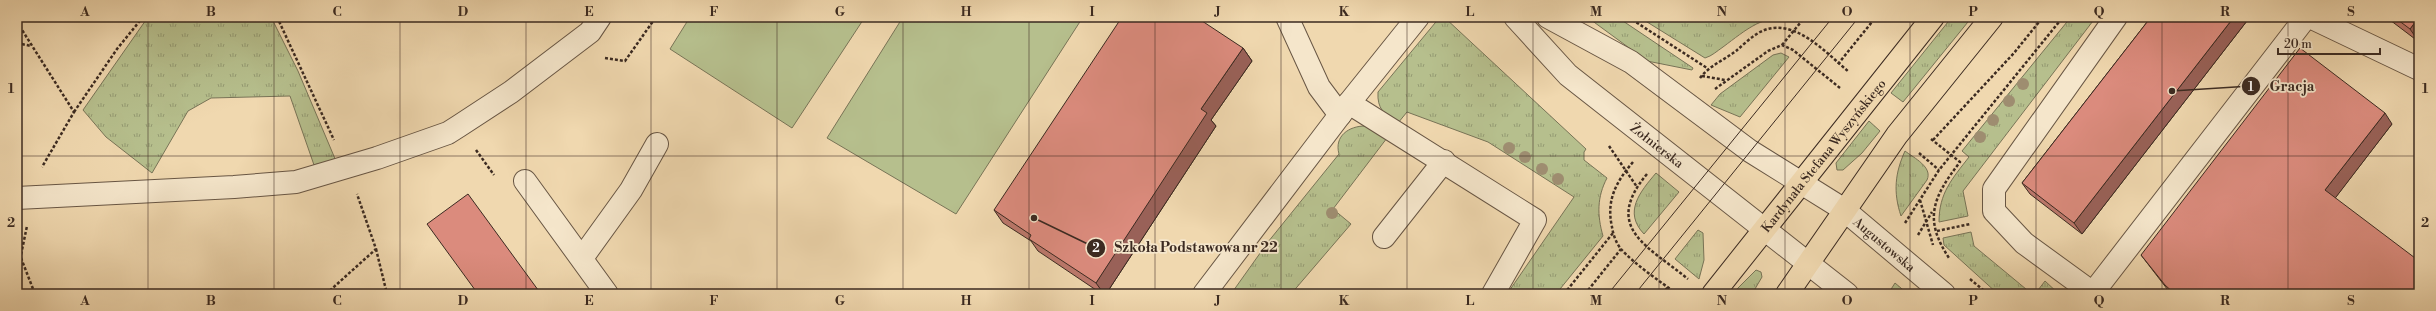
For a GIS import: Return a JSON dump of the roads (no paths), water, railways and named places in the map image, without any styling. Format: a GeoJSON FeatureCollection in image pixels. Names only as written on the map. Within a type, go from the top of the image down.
{"type":"FeatureCollection","features":[{"type":"Feature","properties":{"kind":"main road","name":"Kardynała Stefana Wyszyńskiego"},"geometry":{"type":"LineString","coordinates":[[1713,294],[1800,182],[1932,17]]}},
{"type":"Feature","properties":{"kind":"main road"},"geometry":{"type":"LineString","coordinates":[[1787,294],[1808,265],[1843,210],[1897,135],[1992,17]]}},
{"type":"Feature","properties":{"kind":"street"},"geometry":{"type":"LineString","coordinates":[[25,198],[234,187],[296,182],[377,158],[448,133],[460,126],[511,92],[590,32],[600,17]]}},
{"type":"Feature","properties":{"kind":"street"},"geometry":{"type":"LineString","coordinates":[[1287,17],[1318,87],[1345,109],[1444,161],[1535,220],[1493,294]]}},
{"type":"Feature","properties":{"kind":"street"},"geometry":{"type":"LineString","coordinates":[[1204,294],[1345,109],[1418,17]]}},
{"type":"Feature","properties":{"kind":"street","name":"Żołnierska"},"geometry":{"type":"LineString","coordinates":[[1515,17],[1568,75],[1808,265]]}},
{"type":"Feature","properties":{"kind":"street"},"geometry":{"type":"LineString","coordinates":[[1548,17],[1631,62],[1744,147],[1843,210]]}},
{"type":"Feature","properties":{"kind":"street"},"geometry":{"type":"LineString","coordinates":[[2116,17],[1994,189],[1994,211],[2024,243],[2093,294],[2306,17]]}},
{"type":"Feature","properties":{"kind":"street"},"geometry":{"type":"LineString","coordinates":[[2310,17],[2419,69]]}},
{"type":"Feature","properties":{"kind":"street"},"geometry":{"type":"LineString","coordinates":[[582,258],[631,190],[658,144]]}},
{"type":"Feature","properties":{"kind":"street"},"geometry":{"type":"LineString","coordinates":[[1384,237],[1444,161]]}},
{"type":"Feature","properties":{"kind":"street"},"geometry":{"type":"LineString","coordinates":[[525,181],[607,294]]}},
{"type":"Feature","properties":{"kind":"street","name":"Augustowska"},"geometry":{"type":"LineString","coordinates":[[1843,210],[1944,294]]}},
{"type":"Feature","properties":{"kind":"street"},"geometry":{"type":"LineString","coordinates":[[1808,265],[1846,294]]}},
{"type":"Feature","properties":{"kind":"tram line"},"geometry":{"type":"LineString","coordinates":[[1608,294],[1833,17]]}},
{"type":"Feature","properties":{"kind":"tram line"},"geometry":{"type":"LineString","coordinates":[[1635,294],[1859,17]]}},
{"type":"Feature","properties":{"kind":"place","name":"Gracja"},"geometry":{"type":"Point","coordinates":[2172,91]}},
{"type":"Feature","properties":{"kind":"place","name":"Szkoła Podstawowa nr 22"},"geometry":{"type":"Point","coordinates":[1034,218]}}]}
